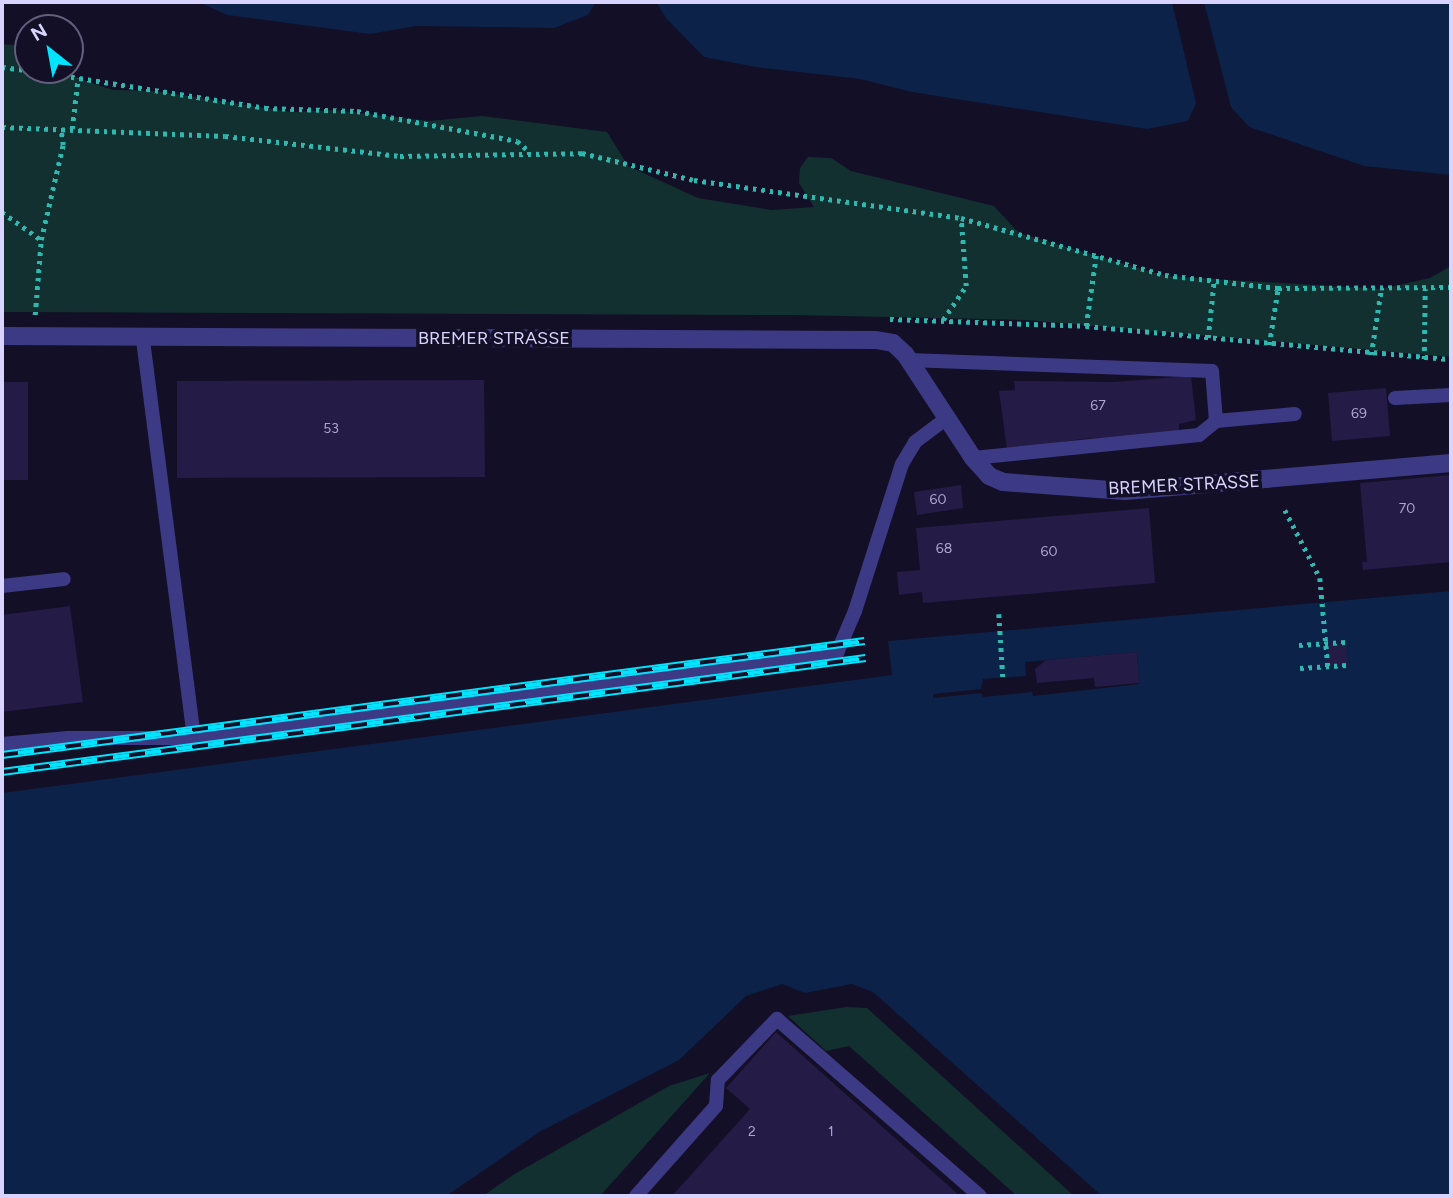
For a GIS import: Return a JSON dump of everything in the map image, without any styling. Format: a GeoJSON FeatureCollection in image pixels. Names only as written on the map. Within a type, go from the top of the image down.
{"type":"FeatureCollection","features":[{"type":"Feature","properties":{"kind":"street","name":"BREMER STRASSE"},"geometry":{"type":"LineString","coordinates":[[2,336],[877,341],[893,343],[909,360],[973,458],[989,476],[1003,482],[1125,491],[1451,463]]}},
{"type":"Feature","properties":{"kind":"lane"},"geometry":{"type":"LineString","coordinates":[[143,338],[194,738]]}},
{"type":"Feature","properties":{"kind":"lane"},"geometry":{"type":"LineString","coordinates":[[909,360],[1213,371],[1216,421]]}},
{"type":"Feature","properties":{"kind":"lane"},"geometry":{"type":"LineString","coordinates":[[1395,398],[1451,395]]}},
{"type":"Feature","properties":{"kind":"lane"},"geometry":{"type":"LineString","coordinates":[[973,458],[1199,435],[1216,421],[1295,414]]}},
{"type":"Feature","properties":{"kind":"lane"},"geometry":{"type":"LineString","coordinates":[[2,744],[68,738],[194,738],[837,653],[855,611],[902,464],[915,442],[946,419]]}},
{"type":"Feature","properties":{"kind":"lane"},"geometry":{"type":"LineString","coordinates":[[2,586],[64,579]]}},
{"type":"Feature","properties":{"kind":"lane"},"geometry":{"type":"LineString","coordinates":[[636,1196],[716,1106],[718,1080],[777,1019],[979,1196]]}},
{"type":"Feature","properties":{"kind":"path"},"geometry":{"type":"LineString","coordinates":[[84,79],[265,108],[357,111],[517,141],[529,150]]}},
{"type":"Feature","properties":{"kind":"path"},"geometry":{"type":"LineString","coordinates":[[72,129],[77,84]]}},
{"type":"Feature","properties":{"kind":"path"},"geometry":{"type":"LineString","coordinates":[[2,127],[225,136],[400,156],[529,150],[582,153],[694,180],[961,218],[1165,275],[1278,288],[1381,290],[1451,287]]}},
{"type":"Feature","properties":{"kind":"path"},"geometry":{"type":"LineString","coordinates":[[35,315],[41,240],[63,145],[61,130]]}},
{"type":"Feature","properties":{"kind":"path"},"geometry":{"type":"LineString","coordinates":[[2,212],[41,240]]}},
{"type":"Feature","properties":{"kind":"path"},"geometry":{"type":"LineString","coordinates":[[943,320],[967,286],[961,218]]}},
{"type":"Feature","properties":{"kind":"path"},"geometry":{"type":"LineString","coordinates":[[1086,326],[1097,256]]}},
{"type":"Feature","properties":{"kind":"path"},"geometry":{"type":"LineString","coordinates":[[1208,338],[1214,280]]}},
{"type":"Feature","properties":{"kind":"path"},"geometry":{"type":"LineString","coordinates":[[1269,345],[1278,288]]}},
{"type":"Feature","properties":{"kind":"path"},"geometry":{"type":"LineString","coordinates":[[1424,359],[1425,289]]}},
{"type":"Feature","properties":{"kind":"path"},"geometry":{"type":"LineString","coordinates":[[1371,355],[1381,290]]}},
{"type":"Feature","properties":{"kind":"path"},"geometry":{"type":"LineString","coordinates":[[1285,510],[1320,578],[1328,666]]}},
{"type":"Feature","properties":{"kind":"path"},"geometry":{"type":"LineString","coordinates":[[999,614],[1003,678]]}},
{"type":"Feature","properties":{"kind":"path"},"geometry":{"type":"LineString","coordinates":[[1299,645],[1346,642]]}},
{"type":"Feature","properties":{"kind":"path"},"geometry":{"type":"LineString","coordinates":[[1300,668],[1347,665]]}},
{"type":"Feature","properties":{"kind":"green space"},"geometry":{"type":"Polygon","coordinates":[[[2,44],[14,45],[14,84],[84,84],[84,80],[113,90],[156,91],[291,112],[335,110],[429,121],[482,116],[607,132],[628,166],[698,198],[772,210],[814,207],[799,183],[800,168],[808,157],[831,158],[851,171],[994,206],[1019,233],[1166,276],[1381,289],[1430,278],[1451,266],[1451,357],[1026,320],[794,315],[2,312],[2,44]]]}},
{"type":"Feature","properties":{"kind":"green space"},"geometry":{"type":"Polygon","coordinates":[[[846,1007],[867,1008],[1074,1196],[1017,1196],[849,1046],[826,1051],[788,1016],[846,1007]]]}},
{"type":"Feature","properties":{"kind":"green space"},"geometry":{"type":"Polygon","coordinates":[[[710,1073],[600,1196],[483,1196],[513,1175],[669,1086],[710,1073]]]}},
{"type":"Feature","properties":{"kind":"water"},"geometry":{"type":"Polygon","coordinates":[[[199,2],[596,2],[588,15],[554,28],[416,26],[370,34],[227,15],[199,2]]]}},
{"type":"Feature","properties":{"kind":"water"},"geometry":{"type":"Polygon","coordinates":[[[656,2],[1172,2],[1196,103],[1188,121],[1147,129],[912,92],[860,79],[756,67],[704,57],[666,18],[656,2]]]}},
{"type":"Feature","properties":{"kind":"water"},"geometry":{"type":"Polygon","coordinates":[[[1204,2],[1451,2],[1451,175],[1364,166],[1249,127],[1231,107],[1204,2]]]}},
{"type":"Feature","properties":{"kind":"water"},"geometry":{"type":"Polygon","coordinates":[[[1451,591],[1451,1196],[1102,1196],[873,992],[852,984],[805,993],[782,984],[746,996],[679,1060],[541,1131],[446,1196],[2,1196],[2,793],[892,675],[888,641],[1451,591]]]}},
{"type":"Feature","properties":{"kind":"pier"},"geometry":{"type":"Polygon","coordinates":[[[1137,652],[1139,684],[1033,696],[1032,692],[983,697],[981,693],[933,698],[933,694],[981,689],[983,679],[1026,676],[1025,662],[1137,652]]]}},
{"type":"Feature","properties":{"kind":"building"},"geometry":{"type":"Polygon","coordinates":[[[1191,376],[1196,420],[1179,424],[1179,433],[1082,439],[1007,450],[999,391],[1015,390],[1014,381],[1113,382],[1191,376]]]}},
{"type":"Feature","properties":{"kind":"building"},"geometry":{"type":"Polygon","coordinates":[[[484,380],[485,477],[177,478],[177,381],[484,380]]]}},
{"type":"Feature","properties":{"kind":"building"},"geometry":{"type":"Polygon","coordinates":[[[2,382],[28,382],[28,480],[2,480],[2,382]]]}},
{"type":"Feature","properties":{"kind":"building"},"geometry":{"type":"Polygon","coordinates":[[[1386,388],[1390,436],[1332,441],[1328,393],[1386,388]]]}},
{"type":"Feature","properties":{"kind":"building"},"geometry":{"type":"Polygon","coordinates":[[[1451,475],[1451,562],[1363,570],[1362,562],[1367,562],[1360,483],[1451,475]]]}},
{"type":"Feature","properties":{"kind":"building"},"geometry":{"type":"Polygon","coordinates":[[[961,485],[963,508],[917,515],[914,492],[961,485]]]}},
{"type":"Feature","properties":{"kind":"building"},"geometry":{"type":"Polygon","coordinates":[[[1149,508],[1155,583],[923,603],[922,592],[899,595],[897,572],[920,570],[916,528],[1149,508]]]}},
{"type":"Feature","properties":{"kind":"building"},"geometry":{"type":"Polygon","coordinates":[[[70,606],[83,702],[2,712],[2,615],[70,606]]]}},
{"type":"Feature","properties":{"kind":"building"},"geometry":{"type":"Polygon","coordinates":[[[1346,642],[1347,665],[1328,666],[1327,644],[1346,642]]]}},
{"type":"Feature","properties":{"kind":"building"},"geometry":{"type":"Polygon","coordinates":[[[1137,652],[1139,683],[1095,687],[1094,678],[1037,683],[1035,669],[1046,660],[1137,652]]]}},
{"type":"Feature","properties":{"kind":"building"},"geometry":{"type":"Polygon","coordinates":[[[776,1032],[960,1196],[672,1196],[750,1109],[726,1088],[776,1032]]]}},
{"type":"Feature","properties":{"kind":"railway"},"geometry":{"type":"LineString","coordinates":[[2,755],[865,641]]}},
{"type":"Feature","properties":{"kind":"railway"},"geometry":{"type":"LineString","coordinates":[[2,772],[866,658]]}}]}
